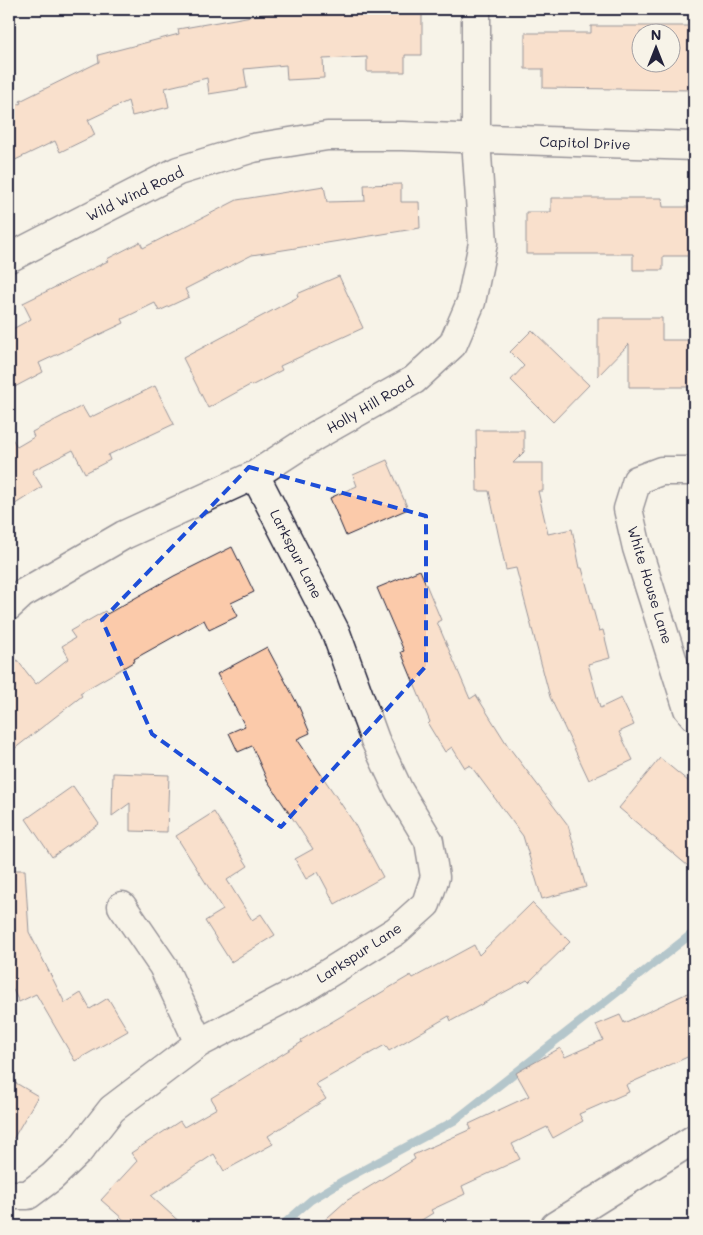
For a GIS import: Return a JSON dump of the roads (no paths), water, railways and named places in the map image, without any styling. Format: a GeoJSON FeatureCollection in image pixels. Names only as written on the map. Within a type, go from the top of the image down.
{"type":"FeatureCollection","features":[{"type":"Feature","properties":{"kind":"street","name":"Holly Hill Road"},"geometry":{"type":"LineString","coordinates":[[9,606],[22,594],[124,535],[255,475],[315,436],[414,380],[453,344],[471,302],[483,243],[476,140],[476,9]]}},
{"type":"Feature","properties":{"kind":"street","name":"Wild Wind Road"},"geometry":{"type":"LineString","coordinates":[[9,258],[178,172],[253,148],[327,136],[402,136],[476,140]]}},
{"type":"Feature","properties":{"kind":"street","name":"Capitol Drive"},"geometry":{"type":"LineString","coordinates":[[476,140],[694,146]]}},
{"type":"Feature","properties":{"kind":"street","name":"White House Lane"},"geometry":{"type":"LineString","coordinates":[[694,471],[661,471],[637,480],[628,510],[637,548],[688,709],[694,716]]}},
{"type":"Feature","properties":{"kind":"street","name":"Larkspur Lane"},"geometry":{"type":"LineString","coordinates":[[9,1195],[28,1195],[52,1177],[79,1151],[112,1109],[199,1043],[306,987],[396,931],[426,904],[435,877],[429,841],[399,791],[375,740],[336,633],[255,475]]}},
{"type":"Feature","properties":{"kind":"street"},"geometry":{"type":"LineString","coordinates":[[122,906],[163,966],[199,1043]]}},
{"type":"Feature","properties":{"kind":"street"},"geometry":{"type":"LineString","coordinates":[[555,1226],[694,1139]]}},
{"type":"Feature","properties":{"kind":"waterway"},"geometry":{"type":"LineString","coordinates":[[281,1226],[311,1200],[344,1180],[454,1121],[694,932]]}}]}
